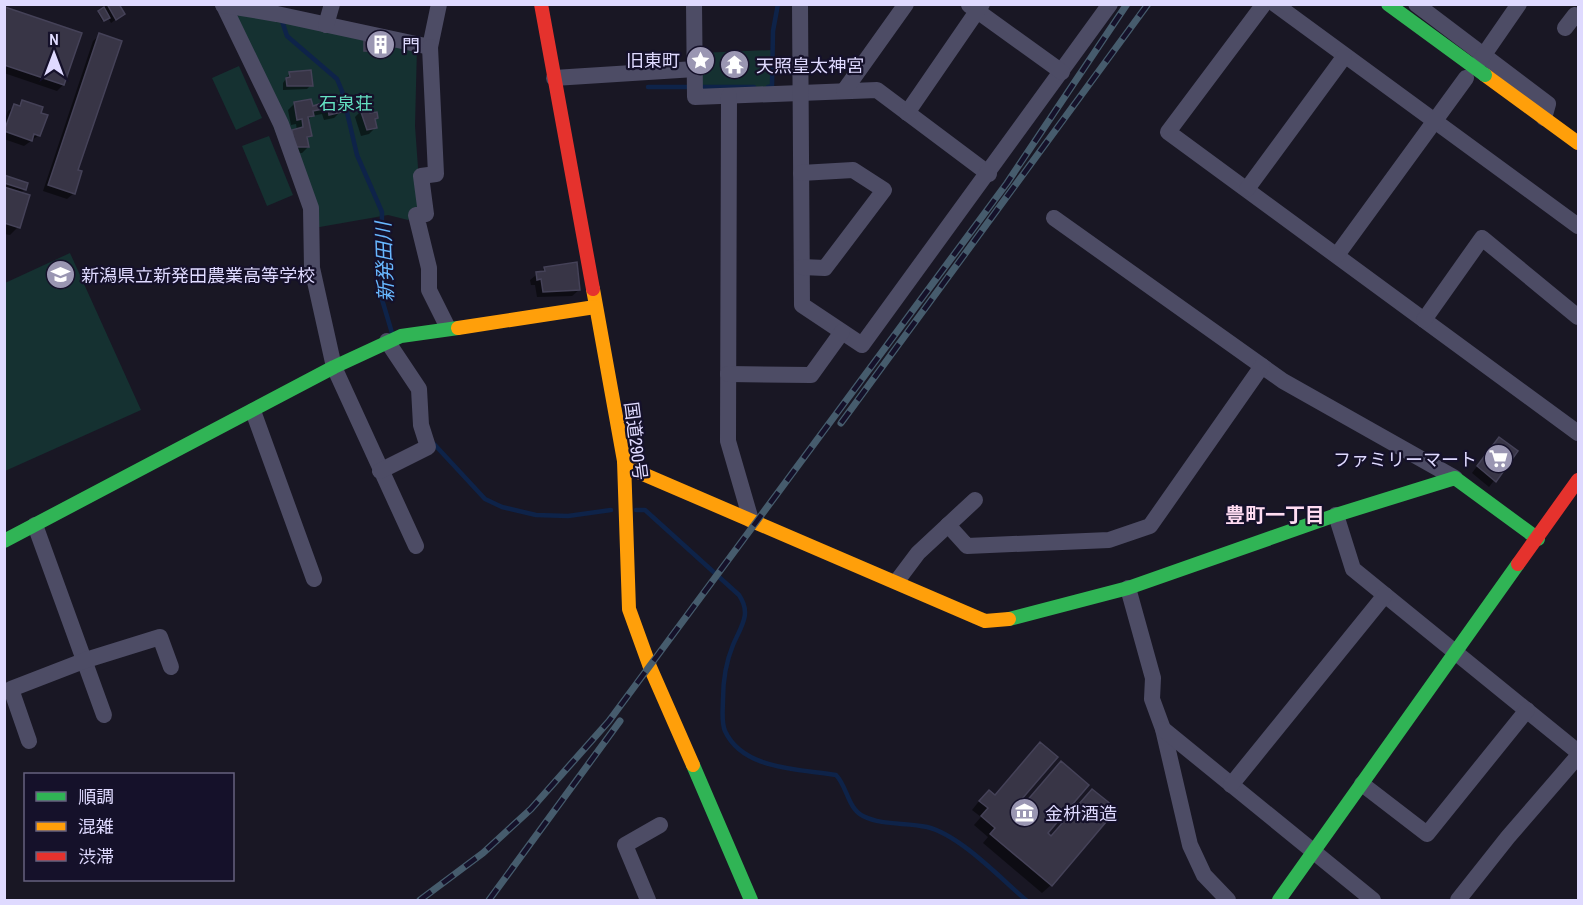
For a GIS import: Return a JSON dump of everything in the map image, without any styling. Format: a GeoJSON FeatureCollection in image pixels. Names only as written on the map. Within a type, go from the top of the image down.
{"type":"FeatureCollection","features":[{"type":"Feature","properties":{"kind":"main road","name":"国道290号"},"geometry":{"type":"LineString","coordinates":[[541,4],[624,461],[629,609],[650,667],[751,900]]}},
{"type":"Feature","properties":{"kind":"main road"},"geometry":{"type":"LineString","coordinates":[[1388,4],[1484,63]]}},
{"type":"Feature","properties":{"kind":"main road"},"geometry":{"type":"LineString","coordinates":[[1544,118],[1578,143]]}},
{"type":"Feature","properties":{"kind":"main road"},"geometry":{"type":"LineString","coordinates":[[4,541],[334,367],[394,338],[448,328],[595,308]]}},
{"type":"Feature","properties":{"kind":"main road"},"geometry":{"type":"LineString","coordinates":[[624,461],[629,468],[897,581],[985,621],[1016,619],[1128,588],[1336,515],[1455,478],[1538,539]]}},
{"type":"Feature","properties":{"kind":"main road"},"geometry":{"type":"LineString","coordinates":[[1279,900],[1457,654],[1578,480]]}},
{"type":"Feature","properties":{"kind":"street"},"geometry":{"type":"LineString","coordinates":[[326,25],[332,4]]}},
{"type":"Feature","properties":{"kind":"street"},"geometry":{"type":"LineString","coordinates":[[439,4],[430,47],[436,174],[421,176],[426,214],[416,215],[429,268],[429,290],[448,328]]}},
{"type":"Feature","properties":{"kind":"street"},"geometry":{"type":"LineString","coordinates":[[694,4],[695,97],[877,90],[988,174]]}},
{"type":"Feature","properties":{"kind":"street"},"geometry":{"type":"LineString","coordinates":[[800,4],[802,305],[862,345],[1110,4]]}},
{"type":"Feature","properties":{"kind":"street"},"geometry":{"type":"LineString","coordinates":[[844,91],[906,4]]}},
{"type":"Feature","properties":{"kind":"street"},"geometry":{"type":"LineString","coordinates":[[1264,4],[1168,132],[1578,433]]}},
{"type":"Feature","properties":{"kind":"street"},"geometry":{"type":"LineString","coordinates":[[1275,4],[1344,57],[1578,226]]}},
{"type":"Feature","properties":{"kind":"street"},"geometry":{"type":"LineString","coordinates":[[1416,4],[1484,63],[1548,104],[1544,118]]}},
{"type":"Feature","properties":{"kind":"street"},"geometry":{"type":"LineString","coordinates":[[1484,63],[1519,4]]}},
{"type":"Feature","properties":{"kind":"street"},"geometry":{"type":"LineString","coordinates":[[223,5],[430,47]]}},
{"type":"Feature","properties":{"kind":"street"},"geometry":{"type":"LineString","coordinates":[[223,5],[281,124],[311,208],[312,268],[334,367],[416,546]]}},
{"type":"Feature","properties":{"kind":"street"},"geometry":{"type":"LineString","coordinates":[[907,113],[976,7],[1062,72]]}},
{"type":"Feature","properties":{"kind":"street"},"geometry":{"type":"LineString","coordinates":[[1247,189],[1344,57]]}},
{"type":"Feature","properties":{"kind":"street"},"geometry":{"type":"LineString","coordinates":[[555,78],[695,69]]}},
{"type":"Feature","properties":{"kind":"street"},"geometry":{"type":"LineString","coordinates":[[1337,255],[1466,78]]}},
{"type":"Feature","properties":{"kind":"street"},"geometry":{"type":"LineString","coordinates":[[729,96],[728,441],[751,520]]}},
{"type":"Feature","properties":{"kind":"street"},"geometry":{"type":"LineString","coordinates":[[801,173],[853,170],[884,190],[825,268],[802,267]]}},
{"type":"Feature","properties":{"kind":"street"},"geometry":{"type":"LineString","coordinates":[[1054,218],[1283,381],[1455,478]]}},
{"type":"Feature","properties":{"kind":"street"},"geometry":{"type":"LineString","coordinates":[[1424,320],[1482,238],[1578,317]]}},
{"type":"Feature","properties":{"kind":"street"},"geometry":{"type":"LineString","coordinates":[[728,374],[811,375],[842,332]]}},
{"type":"Feature","properties":{"kind":"street"},"geometry":{"type":"LineString","coordinates":[[380,471],[428,447],[421,425],[419,389],[394,338]]}},
{"type":"Feature","properties":{"kind":"street"},"geometry":{"type":"LineString","coordinates":[[948,525],[967,546],[1109,540],[1150,526],[1262,366]]}},
{"type":"Feature","properties":{"kind":"street"},"geometry":{"type":"LineString","coordinates":[[253,411],[314,579]]}},
{"type":"Feature","properties":{"kind":"street"},"geometry":{"type":"LineString","coordinates":[[897,581],[918,553],[975,500]]}},
{"type":"Feature","properties":{"kind":"street"},"geometry":{"type":"LineString","coordinates":[[1336,515],[1353,569],[1578,754],[1458,900]]}},
{"type":"Feature","properties":{"kind":"street"},"geometry":{"type":"LineString","coordinates":[[35,525],[86,660],[104,716]]}},
{"type":"Feature","properties":{"kind":"street"},"geometry":{"type":"LineString","coordinates":[[1128,588],[1153,678],[1152,699],[1163,729],[1190,844],[1204,875],[1228,900]]}},
{"type":"Feature","properties":{"kind":"street"},"geometry":{"type":"LineString","coordinates":[[1231,785],[1385,595]]}},
{"type":"Feature","properties":{"kind":"street"},"geometry":{"type":"LineString","coordinates":[[29,741],[11,689],[86,660],[160,637],[171,667]]}},
{"type":"Feature","properties":{"kind":"street"},"geometry":{"type":"LineString","coordinates":[[1362,784],[1427,834],[1527,710]]}},
{"type":"Feature","properties":{"kind":"street"},"geometry":{"type":"LineString","coordinates":[[1163,729],[1373,900]]}},
{"type":"Feature","properties":{"kind":"street"},"geometry":{"type":"LineString","coordinates":[[648,900],[625,844],[660,825]]}},
{"type":"Feature","properties":{"kind":"green space","name":"石泉荘"},"geometry":{"type":"Polygon","coordinates":[[[226,8],[417,47],[415,126],[421,209],[408,220],[388,215],[314,228],[226,8]]]}},
{"type":"Feature","properties":{"kind":"green space"},"geometry":{"type":"Polygon","coordinates":[[[773,50],[774,90],[700,91],[699,53],[773,50]]]}},
{"type":"Feature","properties":{"kind":"green space"},"geometry":{"type":"Polygon","coordinates":[[[239,66],[262,118],[236,130],[212,78],[239,66]]]}},
{"type":"Feature","properties":{"kind":"green space"},"geometry":{"type":"Polygon","coordinates":[[[269,136],[293,195],[267,206],[242,146],[269,136]]]}},
{"type":"Feature","properties":{"kind":"green space"},"geometry":{"type":"Polygon","coordinates":[[[70,253],[141,410],[5,471],[5,283],[70,253]]]}},
{"type":"Feature","properties":{"kind":"building"},"geometry":{"type":"Polygon","coordinates":[[[107,4],[119,4],[125,14],[116,20],[107,4]]]}},
{"type":"Feature","properties":{"kind":"building"},"geometry":{"type":"Polygon","coordinates":[[[5,7],[82,33],[64,85],[4,65],[5,7]]]}},
{"type":"Feature","properties":{"kind":"building"},"geometry":{"type":"Polygon","coordinates":[[[104,7],[110,18],[104,21],[98,11],[104,7]]]}},
{"type":"Feature","properties":{"kind":"building"},"geometry":{"type":"Polygon","coordinates":[[[99,33],[122,41],[78,170],[82,171],[75,194],[48,185],[99,33]]]}},
{"type":"Feature","properties":{"kind":"building"},"geometry":{"type":"Polygon","coordinates":[[[364,41],[370,41],[370,51],[364,51],[364,41]]]}},
{"type":"Feature","properties":{"kind":"building"},"geometry":{"type":"Polygon","coordinates":[[[311,70],[313,86],[287,86],[286,78],[290,77],[289,72],[311,70]]]}},
{"type":"Feature","properties":{"kind":"building"},"geometry":{"type":"Polygon","coordinates":[[[364,96],[370,113],[377,112],[378,118],[375,119],[377,128],[367,130],[360,109],[364,108],[362,99],[340,104],[342,112],[329,115],[328,108],[313,111],[314,116],[308,117],[312,136],[307,137],[309,147],[295,147],[292,130],[303,127],[302,119],[297,120],[294,102],[311,99],[313,106],[331,100],[331,102],[364,96]]]}},
{"type":"Feature","properties":{"kind":"building"},"geometry":{"type":"Polygon","coordinates":[[[22,100],[43,107],[41,113],[48,115],[40,136],[34,134],[32,141],[4,131],[14,104],[20,106],[22,100]]]}},
{"type":"Feature","properties":{"kind":"building"},"geometry":{"type":"Polygon","coordinates":[[[4,175],[28,183],[26,190],[4,183],[4,175]]]}},
{"type":"Feature","properties":{"kind":"building"},"geometry":{"type":"Polygon","coordinates":[[[4,187],[30,195],[20,228],[4,223],[4,187]]]}},
{"type":"Feature","properties":{"kind":"building"},"geometry":{"type":"Polygon","coordinates":[[[577,262],[580,290],[543,292],[541,279],[537,280],[536,272],[545,271],[544,267],[577,262]]]}},
{"type":"Feature","properties":{"kind":"building","name":"ファミリーマート"},"geometry":{"type":"Polygon","coordinates":[[[1499,437],[1518,451],[1496,482],[1477,466],[1499,437]]]}},
{"type":"Feature","properties":{"kind":"building","name":"金枡酒造"},"geometry":{"type":"Polygon","coordinates":[[[1040,742],[1058,757],[1015,807],[1019,810],[1061,761],[1089,785],[1048,833],[1051,836],[1092,789],[1117,809],[1052,886],[990,834],[995,828],[981,816],[988,808],[979,801],[989,790],[995,795],[1040,742]]]}},
{"type":"Feature","properties":{"kind":"waterway"},"geometry":{"type":"LineString","coordinates":[[768,87],[772,86],[773,31],[778,4]]}},
{"type":"Feature","properties":{"kind":"waterway","name":"新発田川"},"geometry":{"type":"LineString","coordinates":[[281,18],[287,36],[337,79],[342,91],[357,155],[382,212],[381,296],[392,333]]}},
{"type":"Feature","properties":{"kind":"waterway"},"geometry":{"type":"LineString","coordinates":[[648,87],[691,87]]}},
{"type":"Feature","properties":{"kind":"waterway"},"geometry":{"type":"LineString","coordinates":[[699,87],[754,87]]}},
{"type":"Feature","properties":{"kind":"waterway","name":"新発田川"},"geometry":{"type":"LineString","coordinates":[[434,444],[485,499],[502,507],[536,515],[568,516],[611,510]]}},
{"type":"Feature","properties":{"kind":"waterway","name":"新発田川"},"geometry":{"type":"LineString","coordinates":[[636,510],[645,510],[739,595],[743,602],[744,620],[728,658],[724,685],[723,724],[733,744],[758,760],[773,765],[836,775],[858,813],[878,821],[927,827],[940,832],[966,848],[1026,900]]}},
{"type":"Feature","properties":{"kind":"railway"},"geometry":{"type":"LineString","coordinates":[[420,900],[483,853],[531,809],[609,721],[1007,183],[1127,4]]}},
{"type":"Feature","properties":{"kind":"railway"},"geometry":{"type":"LineString","coordinates":[[841,423],[1148,4]]}},
{"type":"Feature","properties":{"kind":"railway"},"geometry":{"type":"LineString","coordinates":[[489,900],[620,721]]}},
{"type":"Feature","properties":{"kind":"traffic: fast"},"geometry":{"type":"LineString","coordinates":[[1388,4],[1485,75]]}},
{"type":"Feature","properties":{"kind":"traffic: fast"},"geometry":{"type":"LineString","coordinates":[[4,541],[334,367],[401,336],[458,328]]}},
{"type":"Feature","properties":{"kind":"traffic: fast"},"geometry":{"type":"LineString","coordinates":[[1009,619],[1128,588],[1336,515],[1455,478],[1538,539]]}},
{"type":"Feature","properties":{"kind":"traffic: fast"},"geometry":{"type":"LineString","coordinates":[[1279,900],[1518,564]]}},
{"type":"Feature","properties":{"kind":"traffic: fast"},"geometry":{"type":"LineString","coordinates":[[693,765],[751,900]]}},
{"type":"Feature","properties":{"kind":"traffic: slow"},"geometry":{"type":"LineString","coordinates":[[1485,75],[1578,143]]}},
{"type":"Feature","properties":{"kind":"traffic: slow"},"geometry":{"type":"LineString","coordinates":[[593,289],[624,461],[629,609],[650,667],[693,765]]}},
{"type":"Feature","properties":{"kind":"traffic: slow"},"geometry":{"type":"LineString","coordinates":[[458,328],[595,307]]}},
{"type":"Feature","properties":{"kind":"traffic: slow"},"geometry":{"type":"LineString","coordinates":[[624,461],[629,468],[985,621],[1009,619]]}},
{"type":"Feature","properties":{"kind":"traffic: jam"},"geometry":{"type":"LineString","coordinates":[[541,4],[593,289]]}},
{"type":"Feature","properties":{"kind":"traffic: jam"},"geometry":{"type":"LineString","coordinates":[[1518,564],[1578,480]]}},
{"type":"Feature","properties":{"kind":"place","name":"門"},"geometry":{"type":"Point","coordinates":[381,45]}},
{"type":"Feature","properties":{"kind":"place","name":"旧東町"},"geometry":{"type":"Point","coordinates":[701,60]}},
{"type":"Feature","properties":{"kind":"place","name":"天照皇太神宮"},"geometry":{"type":"Point","coordinates":[735,65]}},
{"type":"Feature","properties":{"kind":"place","name":"新潟県立新発田農業高等学校"},"geometry":{"type":"Point","coordinates":[60,275]}},
{"type":"Feature","properties":{"kind":"place","name":"ファミリーマート"},"geometry":{"type":"Point","coordinates":[1498,459]}},
{"type":"Feature","properties":{"kind":"place","name":"金枡酒造"},"geometry":{"type":"Point","coordinates":[1024,813]}},
{"type":"Feature","properties":{"kind":"district","name":"豊町一丁目"},"geometry":{"type":"Point","coordinates":[1275,514]}}]}
